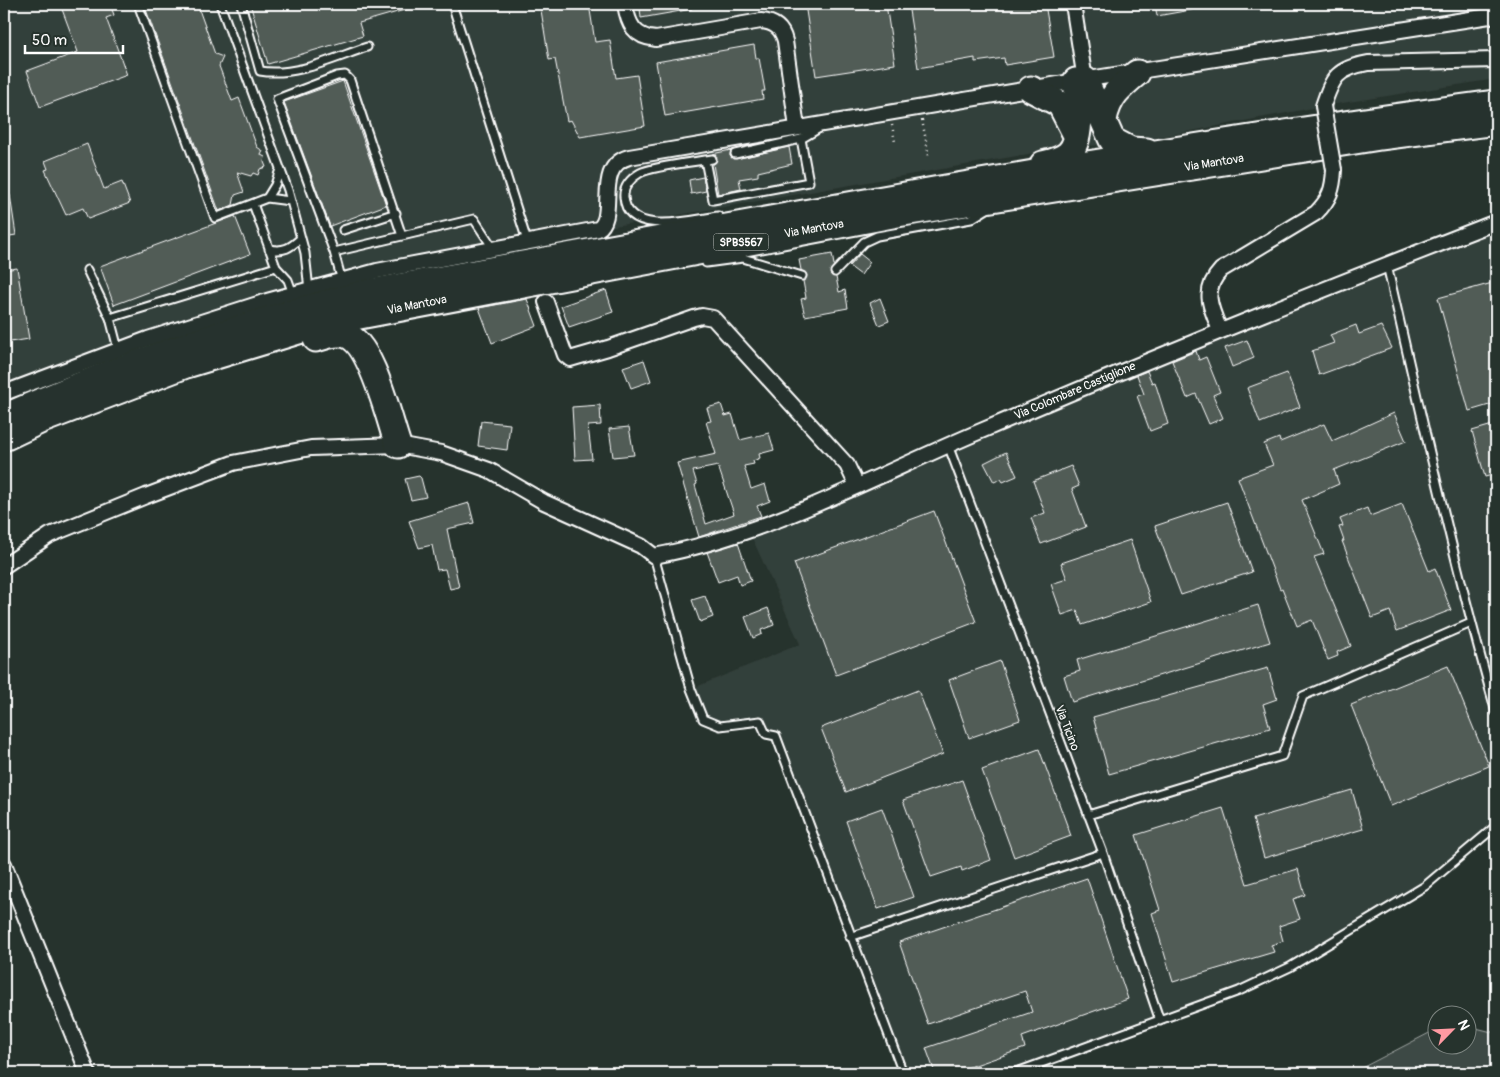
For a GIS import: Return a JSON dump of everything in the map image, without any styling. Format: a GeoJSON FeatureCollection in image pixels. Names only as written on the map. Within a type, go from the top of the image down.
{"type":"FeatureCollection","features":[{"type":"Feature","properties":{"kind":"highway"},"geometry":{"type":"LineString","coordinates":[[1104,120],[1107,105],[1116,90],[1137,73]]}},
{"type":"Feature","properties":{"kind":"highway"},"geometry":{"type":"LineString","coordinates":[[1081,81],[1104,120],[1106,131],[1112,140],[1118,145],[1132,150],[1160,152]]}},
{"type":"Feature","properties":{"kind":"highway"},"geometry":{"type":"LineString","coordinates":[[1004,188],[1011,171],[1058,160],[1068,154],[1074,146],[1081,81]]}},
{"type":"Feature","properties":{"kind":"highway"},"geometry":{"type":"LineString","coordinates":[[1031,89],[1060,104],[1076,135]]}},
{"type":"Feature","properties":{"kind":"highway","name":"Via Mantova"},"geometry":{"type":"LineString","coordinates":[[4,438],[42,420],[186,365],[328,322],[624,264],[898,214],[1160,152],[1374,119],[1496,103]]}},
{"type":"Feature","properties":{"kind":"highway","name":"Via Mantova"},"geometry":{"type":"LineString","coordinates":[[4,417],[90,381],[178,349],[323,304],[365,293],[892,196],[1004,188],[1496,122]]}},
{"type":"Feature","properties":{"kind":"highway"},"geometry":{"type":"LineString","coordinates":[[398,445],[368,356],[368,342],[371,330],[377,322],[422,304]]}},
{"type":"Feature","properties":{"kind":"highway"},"geometry":{"type":"LineString","coordinates":[[218,356],[277,349],[333,334],[345,334],[355,339],[368,356]]}},
{"type":"Feature","properties":{"kind":"street"},"geometry":{"type":"LineString","coordinates":[[625,4],[632,29],[648,38],[656,39],[761,21],[776,25],[783,33],[785,40],[799,134]]}},
{"type":"Feature","properties":{"kind":"street"},"geometry":{"type":"LineString","coordinates":[[1073,4],[1081,81]]}},
{"type":"Feature","properties":{"kind":"street"},"geometry":{"type":"LineString","coordinates":[[4,394],[118,349],[293,294],[377,271],[527,241],[598,230],[603,226],[609,181],[616,163],[623,159],[799,134],[824,125],[1031,89],[1496,15]]}},
{"type":"Feature","properties":{"kind":"street"},"geometry":{"type":"LineString","coordinates":[[1220,330],[1208,300],[1208,290],[1213,278],[1221,270],[1316,213],[1328,201],[1333,188],[1334,170],[1323,106],[1330,85],[1338,74],[1348,67],[1368,63],[1496,60]]}},
{"type":"Feature","properties":{"kind":"street","name":"Via Colombare Castiglione"},"geometry":{"type":"LineString","coordinates":[[654,556],[680,552],[750,531],[1220,330],[1496,222]]}},
{"type":"Feature","properties":{"kind":"street"},"geometry":{"type":"LineString","coordinates":[[546,302],[565,355],[570,358],[608,348],[694,318],[702,316],[713,318],[847,466],[857,486]]}},
{"type":"Feature","properties":{"kind":"street"},"geometry":{"type":"LineString","coordinates":[[4,566],[50,536],[137,499],[233,463],[312,448],[398,445],[441,453],[488,470],[544,502],[640,546],[654,556]]}},
{"type":"Feature","properties":{"kind":"street"},"geometry":{"type":"LineString","coordinates":[[4,864],[88,1073]]}},
{"type":"Feature","properties":{"kind":"lane"},"geometry":{"type":"LineString","coordinates":[[138,4],[215,218],[267,198],[276,186],[280,169]]}},
{"type":"Feature","properties":{"kind":"lane"},"geometry":{"type":"LineString","coordinates":[[220,4],[290,201],[301,238],[309,290]]}},
{"type":"Feature","properties":{"kind":"lane"},"geometry":{"type":"LineString","coordinates":[[240,4],[260,72],[275,74],[305,68],[367,47]]}},
{"type":"Feature","properties":{"kind":"lane"},"geometry":{"type":"LineString","coordinates":[[452,4],[527,241]]}},
{"type":"Feature","properties":{"kind":"lane"},"geometry":{"type":"LineString","coordinates":[[342,281],[334,252],[277,99],[337,76],[345,75],[350,80],[396,213],[402,236]]}},
{"type":"Feature","properties":{"kind":"lane"},"geometry":{"type":"LineString","coordinates":[[729,214],[652,224],[632,214],[626,207],[625,189],[630,181],[640,173],[709,160],[713,200],[809,182],[799,134],[735,154]]}},
{"type":"Feature","properties":{"kind":"lane"},"geometry":{"type":"LineString","coordinates":[[835,272],[864,242],[877,236],[972,219],[1004,188]]}},
{"type":"Feature","properties":{"kind":"lane"},"geometry":{"type":"LineString","coordinates":[[267,198],[290,201]]}},
{"type":"Feature","properties":{"kind":"lane"},"geometry":{"type":"LineString","coordinates":[[253,204],[276,267],[288,280],[293,294]]}},
{"type":"Feature","properties":{"kind":"lane"},"geometry":{"type":"LineString","coordinates":[[343,230],[396,213]]}},
{"type":"Feature","properties":{"kind":"lane"},"geometry":{"type":"LineString","coordinates":[[755,213],[798,213]]}},
{"type":"Feature","properties":{"kind":"lane"},"geometry":{"type":"LineString","coordinates":[[334,252],[474,219],[493,248]]}},
{"type":"Feature","properties":{"kind":"lane"},"geometry":{"type":"LineString","coordinates":[[269,249],[280,251],[290,248],[301,238]]}},
{"type":"Feature","properties":{"kind":"lane"},"geometry":{"type":"LineString","coordinates":[[698,264],[743,258],[802,276]]}},
{"type":"Feature","properties":{"kind":"lane"},"geometry":{"type":"LineString","coordinates":[[624,264],[662,268]]}},
{"type":"Feature","properties":{"kind":"lane"},"geometry":{"type":"LineString","coordinates":[[1387,265],[1471,623],[1496,712]]}},
{"type":"Feature","properties":{"kind":"lane"},"geometry":{"type":"LineString","coordinates":[[110,318],[276,267]]}},
{"type":"Feature","properties":{"kind":"lane"},"geometry":{"type":"LineString","coordinates":[[87,270],[110,318],[118,349]]}},
{"type":"Feature","properties":{"kind":"lane","name":"Via Ticino"},"geometry":{"type":"LineString","coordinates":[[948,445],[1103,853],[1160,1021]]}},
{"type":"Feature","properties":{"kind":"lane"},"geometry":{"type":"LineString","coordinates":[[654,556],[691,689],[703,719],[720,726],[760,721],[766,734],[776,736],[850,937],[903,1073]]}},
{"type":"Feature","properties":{"kind":"lane"},"geometry":{"type":"LineString","coordinates":[[1088,815],[1282,756],[1302,696],[1471,623]]}},
{"type":"Feature","properties":{"kind":"lane"},"geometry":{"type":"LineString","coordinates":[[1014,1073],[1239,991],[1290,968],[1426,886],[1496,826]]}},
{"type":"Feature","properties":{"kind":"lane"},"geometry":{"type":"LineString","coordinates":[[850,937],[1103,853]]}},
{"type":"Feature","properties":{"kind":"path"},"geometry":{"type":"LineString","coordinates":[[920,108],[929,156]]}},
{"type":"Feature","properties":{"kind":"path"},"geometry":{"type":"LineString","coordinates":[[890,114],[895,142]]}},
{"type":"Feature","properties":{"kind":"shaded area"},"geometry":{"type":"Polygon","coordinates":[[[4,4],[1496,4],[1496,79],[1323,106],[1118,145],[1074,146],[598,229],[377,271],[4,393],[4,4]]]}},
{"type":"Feature","properties":{"kind":"shaded area"},"geometry":{"type":"Polygon","coordinates":[[[1496,222],[1496,826],[1425,886],[1290,967],[1239,991],[1014,1073],[903,1073],[777,736],[766,734],[759,721],[720,726],[703,719],[691,689],[800,644],[749,531],[1496,222]]]}},
{"type":"Feature","properties":{"kind":"shaded area"},"geometry":{"type":"Polygon","coordinates":[[[1478,1028],[1496,1033],[1496,1073],[1352,1073],[1428,1034],[1428,1054],[1478,1054],[1478,1028]]]}},
{"type":"Feature","properties":{"kind":"building"},"geometry":{"type":"Polygon","coordinates":[[[60,4],[110,4],[114,15],[106,18],[127,75],[40,107],[27,71],[78,52],[60,4]]]}},
{"type":"Feature","properties":{"kind":"building"},"geometry":{"type":"Polygon","coordinates":[[[144,4],[197,4],[215,54],[223,57],[219,66],[232,101],[239,98],[257,147],[263,151],[261,155],[265,157],[266,167],[260,169],[258,175],[253,173],[251,176],[237,172],[244,192],[235,195],[233,205],[219,211],[144,4]]]}},
{"type":"Feature","properties":{"kind":"building"},"geometry":{"type":"Polygon","coordinates":[[[250,4],[414,4],[415,7],[359,23],[363,36],[268,64],[250,4]]]}},
{"type":"Feature","properties":{"kind":"building"},"geometry":{"type":"Polygon","coordinates":[[[540,4],[589,4],[595,42],[610,40],[616,78],[637,75],[645,126],[580,137],[571,120],[567,121],[555,59],[549,60],[540,4]]]}},
{"type":"Feature","properties":{"kind":"building"},"geometry":{"type":"Polygon","coordinates":[[[649,4],[691,4],[692,9],[641,18],[640,8],[649,6],[649,4]]]}},
{"type":"Feature","properties":{"kind":"building"},"geometry":{"type":"Polygon","coordinates":[[[805,4],[886,4],[895,64],[816,76],[805,4]]]}},
{"type":"Feature","properties":{"kind":"building"},"geometry":{"type":"Polygon","coordinates":[[[908,4],[1045,4],[1054,57],[1005,65],[1004,58],[975,62],[975,58],[918,68],[908,4]]]}},
{"type":"Feature","properties":{"kind":"building"},"geometry":{"type":"Polygon","coordinates":[[[1155,4],[1196,4],[1196,9],[1157,16],[1155,4]]]}},
{"type":"Feature","properties":{"kind":"building"},"geometry":{"type":"Polygon","coordinates":[[[754,45],[756,58],[759,58],[765,91],[762,91],[763,99],[665,116],[656,62],[754,45]]]}},
{"type":"Feature","properties":{"kind":"building"},"geometry":{"type":"Polygon","coordinates":[[[343,81],[386,205],[330,226],[284,102],[343,81]]]}},
{"type":"Feature","properties":{"kind":"building"},"geometry":{"type":"Polygon","coordinates":[[[87,144],[104,189],[122,182],[130,203],[88,219],[83,208],[66,215],[45,170],[48,169],[45,161],[87,144]]]}},
{"type":"Feature","properties":{"kind":"building"},"geometry":{"type":"Polygon","coordinates":[[[789,147],[792,164],[758,172],[758,176],[739,179],[741,189],[718,194],[713,164],[717,159],[712,154],[731,150],[730,156],[736,159],[789,147]]]}},
{"type":"Feature","properties":{"kind":"building"},"geometry":{"type":"Polygon","coordinates":[[[703,177],[706,191],[691,194],[689,180],[703,177]]]}},
{"type":"Feature","properties":{"kind":"building"},"geometry":{"type":"Polygon","coordinates":[[[4,195],[10,195],[16,235],[4,237],[4,195]]]}},
{"type":"Feature","properties":{"kind":"building"},"geometry":{"type":"Polygon","coordinates":[[[235,216],[250,254],[114,305],[100,266],[235,216]]]}},
{"type":"Feature","properties":{"kind":"building"},"geometry":{"type":"Polygon","coordinates":[[[832,254],[834,265],[830,274],[836,277],[839,292],[845,290],[848,308],[805,316],[801,299],[806,298],[803,281],[807,275],[801,270],[799,260],[832,254]]]}},
{"type":"Feature","properties":{"kind":"building"},"geometry":{"type":"Polygon","coordinates":[[[860,254],[870,262],[861,275],[849,266],[860,254]]]}},
{"type":"Feature","properties":{"kind":"building"},"geometry":{"type":"Polygon","coordinates":[[[17,268],[29,339],[4,343],[4,270],[17,268]]]}},
{"type":"Feature","properties":{"kind":"building"},"geometry":{"type":"Polygon","coordinates":[[[1496,282],[1496,403],[1469,411],[1438,298],[1496,282]]]}},
{"type":"Feature","properties":{"kind":"building"},"geometry":{"type":"Polygon","coordinates":[[[606,290],[613,312],[569,327],[561,306],[606,290]]]}},
{"type":"Feature","properties":{"kind":"building"},"geometry":{"type":"Polygon","coordinates":[[[880,298],[889,321],[879,325],[870,303],[880,298]]]}},
{"type":"Feature","properties":{"kind":"building"},"geometry":{"type":"Polygon","coordinates":[[[527,299],[537,326],[492,343],[479,308],[527,299]]]}},
{"type":"Feature","properties":{"kind":"building"},"geometry":{"type":"Polygon","coordinates":[[[1356,325],[1359,334],[1381,326],[1392,348],[1319,375],[1312,351],[1334,343],[1330,335],[1356,325]]]}},
{"type":"Feature","properties":{"kind":"building"},"geometry":{"type":"Polygon","coordinates":[[[1247,340],[1254,358],[1232,367],[1225,348],[1247,340]]]}},
{"type":"Feature","properties":{"kind":"building"},"geometry":{"type":"Polygon","coordinates":[[[1196,351],[1199,360],[1206,357],[1220,392],[1213,395],[1223,418],[1209,424],[1196,394],[1187,398],[1172,361],[1196,351]]]}},
{"type":"Feature","properties":{"kind":"building"},"geometry":{"type":"Polygon","coordinates":[[[644,360],[651,381],[631,388],[623,367],[644,360]]]}},
{"type":"Feature","properties":{"kind":"building"},"geometry":{"type":"Polygon","coordinates":[[[1147,371],[1152,383],[1155,382],[1168,424],[1150,431],[1137,396],[1144,394],[1137,375],[1147,371]]]}},
{"type":"Feature","properties":{"kind":"building"},"geometry":{"type":"Polygon","coordinates":[[[1287,373],[1300,407],[1260,423],[1247,388],[1287,373]]]}},
{"type":"Feature","properties":{"kind":"building"},"geometry":{"type":"Polygon","coordinates":[[[721,404],[725,416],[732,414],[740,440],[769,433],[774,450],[759,454],[760,458],[753,461],[754,464],[744,466],[751,489],[765,484],[770,501],[757,506],[761,516],[699,537],[677,463],[716,454],[706,422],[711,421],[707,408],[721,404]],[[718,466],[693,471],[706,524],[734,514],[718,466]]]}},
{"type":"Feature","properties":{"kind":"building"},"geometry":{"type":"Polygon","coordinates":[[[600,405],[601,425],[588,426],[592,459],[575,460],[572,407],[600,405]]]}},
{"type":"Feature","properties":{"kind":"building"},"geometry":{"type":"Polygon","coordinates":[[[1394,413],[1406,441],[1334,470],[1339,484],[1302,500],[1324,554],[1314,557],[1351,646],[1337,652],[1338,656],[1328,660],[1312,620],[1297,626],[1282,588],[1280,589],[1238,478],[1273,465],[1264,444],[1279,438],[1280,442],[1324,424],[1332,441],[1394,413]]]}},
{"type":"Feature","properties":{"kind":"building"},"geometry":{"type":"Polygon","coordinates":[[[481,421],[510,424],[507,450],[478,446],[481,421]]]}},
{"type":"Feature","properties":{"kind":"building"},"geometry":{"type":"Polygon","coordinates":[[[1496,424],[1496,474],[1485,477],[1472,431],[1496,424]]]}},
{"type":"Feature","properties":{"kind":"building"},"geometry":{"type":"Polygon","coordinates":[[[629,427],[634,455],[613,457],[609,429],[629,427]]]}},
{"type":"Feature","properties":{"kind":"building"},"geometry":{"type":"Polygon","coordinates":[[[1006,452],[1017,476],[1003,482],[1001,479],[994,482],[984,463],[1006,452]]]}},
{"type":"Feature","properties":{"kind":"building"},"geometry":{"type":"Polygon","coordinates":[[[1071,466],[1079,486],[1072,489],[1086,527],[1041,544],[1031,518],[1045,513],[1033,481],[1071,466]]]}},
{"type":"Feature","properties":{"kind":"building"},"geometry":{"type":"Polygon","coordinates":[[[419,476],[426,497],[411,500],[405,479],[419,476]]]}},
{"type":"Feature","properties":{"kind":"building"},"geometry":{"type":"Polygon","coordinates":[[[1227,502],[1252,572],[1181,595],[1155,526],[1227,502]]]}},
{"type":"Feature","properties":{"kind":"building"},"geometry":{"type":"Polygon","coordinates":[[[469,503],[474,523],[447,529],[459,587],[450,589],[445,569],[437,570],[432,545],[419,548],[409,521],[469,503]]]}},
{"type":"Feature","properties":{"kind":"building"},"geometry":{"type":"Polygon","coordinates":[[[1402,504],[1429,571],[1435,568],[1451,610],[1397,631],[1390,611],[1372,618],[1342,541],[1344,541],[1339,527],[1343,526],[1340,519],[1367,508],[1370,516],[1402,504]]]}},
{"type":"Feature","properties":{"kind":"building"},"geometry":{"type":"Polygon","coordinates":[[[934,511],[976,622],[836,675],[794,563],[934,511]]]}},
{"type":"Feature","properties":{"kind":"building"},"geometry":{"type":"Polygon","coordinates":[[[1130,540],[1151,602],[1082,625],[1077,610],[1062,615],[1051,584],[1067,579],[1061,563],[1130,540]]]}},
{"type":"Feature","properties":{"kind":"building"},"geometry":{"type":"Polygon","coordinates":[[[738,543],[751,581],[740,585],[737,575],[718,582],[707,552],[738,543]]]}},
{"type":"Feature","properties":{"kind":"building"},"geometry":{"type":"Polygon","coordinates":[[[705,596],[713,617],[700,622],[692,600],[705,596]]]}},
{"type":"Feature","properties":{"kind":"building"},"geometry":{"type":"Polygon","coordinates":[[[1258,605],[1270,642],[1072,702],[1064,676],[1080,671],[1077,660],[1258,605]]]}},
{"type":"Feature","properties":{"kind":"building"},"geometry":{"type":"Polygon","coordinates":[[[768,608],[774,625],[761,630],[762,634],[753,638],[745,617],[768,608]]]}},
{"type":"Feature","properties":{"kind":"building"},"geometry":{"type":"Polygon","coordinates":[[[1000,661],[1020,720],[969,738],[949,680],[1000,661]]]}},
{"type":"Feature","properties":{"kind":"building"},"geometry":{"type":"Polygon","coordinates":[[[1448,666],[1489,766],[1391,806],[1351,705],[1448,666]]]}},
{"type":"Feature","properties":{"kind":"building"},"geometry":{"type":"Polygon","coordinates":[[[1268,668],[1277,699],[1263,704],[1270,728],[1109,774],[1093,717],[1268,668]]]}},
{"type":"Feature","properties":{"kind":"building"},"geometry":{"type":"Polygon","coordinates":[[[918,690],[943,754],[846,792],[821,728],[918,690]]]}},
{"type":"Feature","properties":{"kind":"building"},"geometry":{"type":"Polygon","coordinates":[[[1039,749],[1071,836],[1014,857],[982,770],[1039,749]]]}},
{"type":"Feature","properties":{"kind":"building"},"geometry":{"type":"Polygon","coordinates":[[[962,780],[991,860],[962,871],[961,867],[931,877],[903,800],[962,780]]]}},
{"type":"Feature","properties":{"kind":"building"},"geometry":{"type":"Polygon","coordinates":[[[1352,790],[1363,829],[1264,858],[1253,819],[1352,790]]]}},
{"type":"Feature","properties":{"kind":"building"},"geometry":{"type":"Polygon","coordinates":[[[882,808],[914,897],[878,909],[846,821],[882,808]]]}},
{"type":"Feature","properties":{"kind":"building"},"geometry":{"type":"Polygon","coordinates":[[[1223,808],[1247,884],[1298,869],[1305,895],[1293,899],[1300,919],[1279,926],[1283,941],[1271,945],[1274,952],[1173,982],[1152,913],[1160,910],[1136,835],[1223,808]]]}},
{"type":"Feature","properties":{"kind":"building"},"geometry":{"type":"Polygon","coordinates":[[[1087,878],[1128,999],[1022,1037],[1025,1048],[952,1073],[935,1073],[926,1048],[1032,1012],[1025,991],[928,1024],[899,942],[1087,878]]]}}]}
